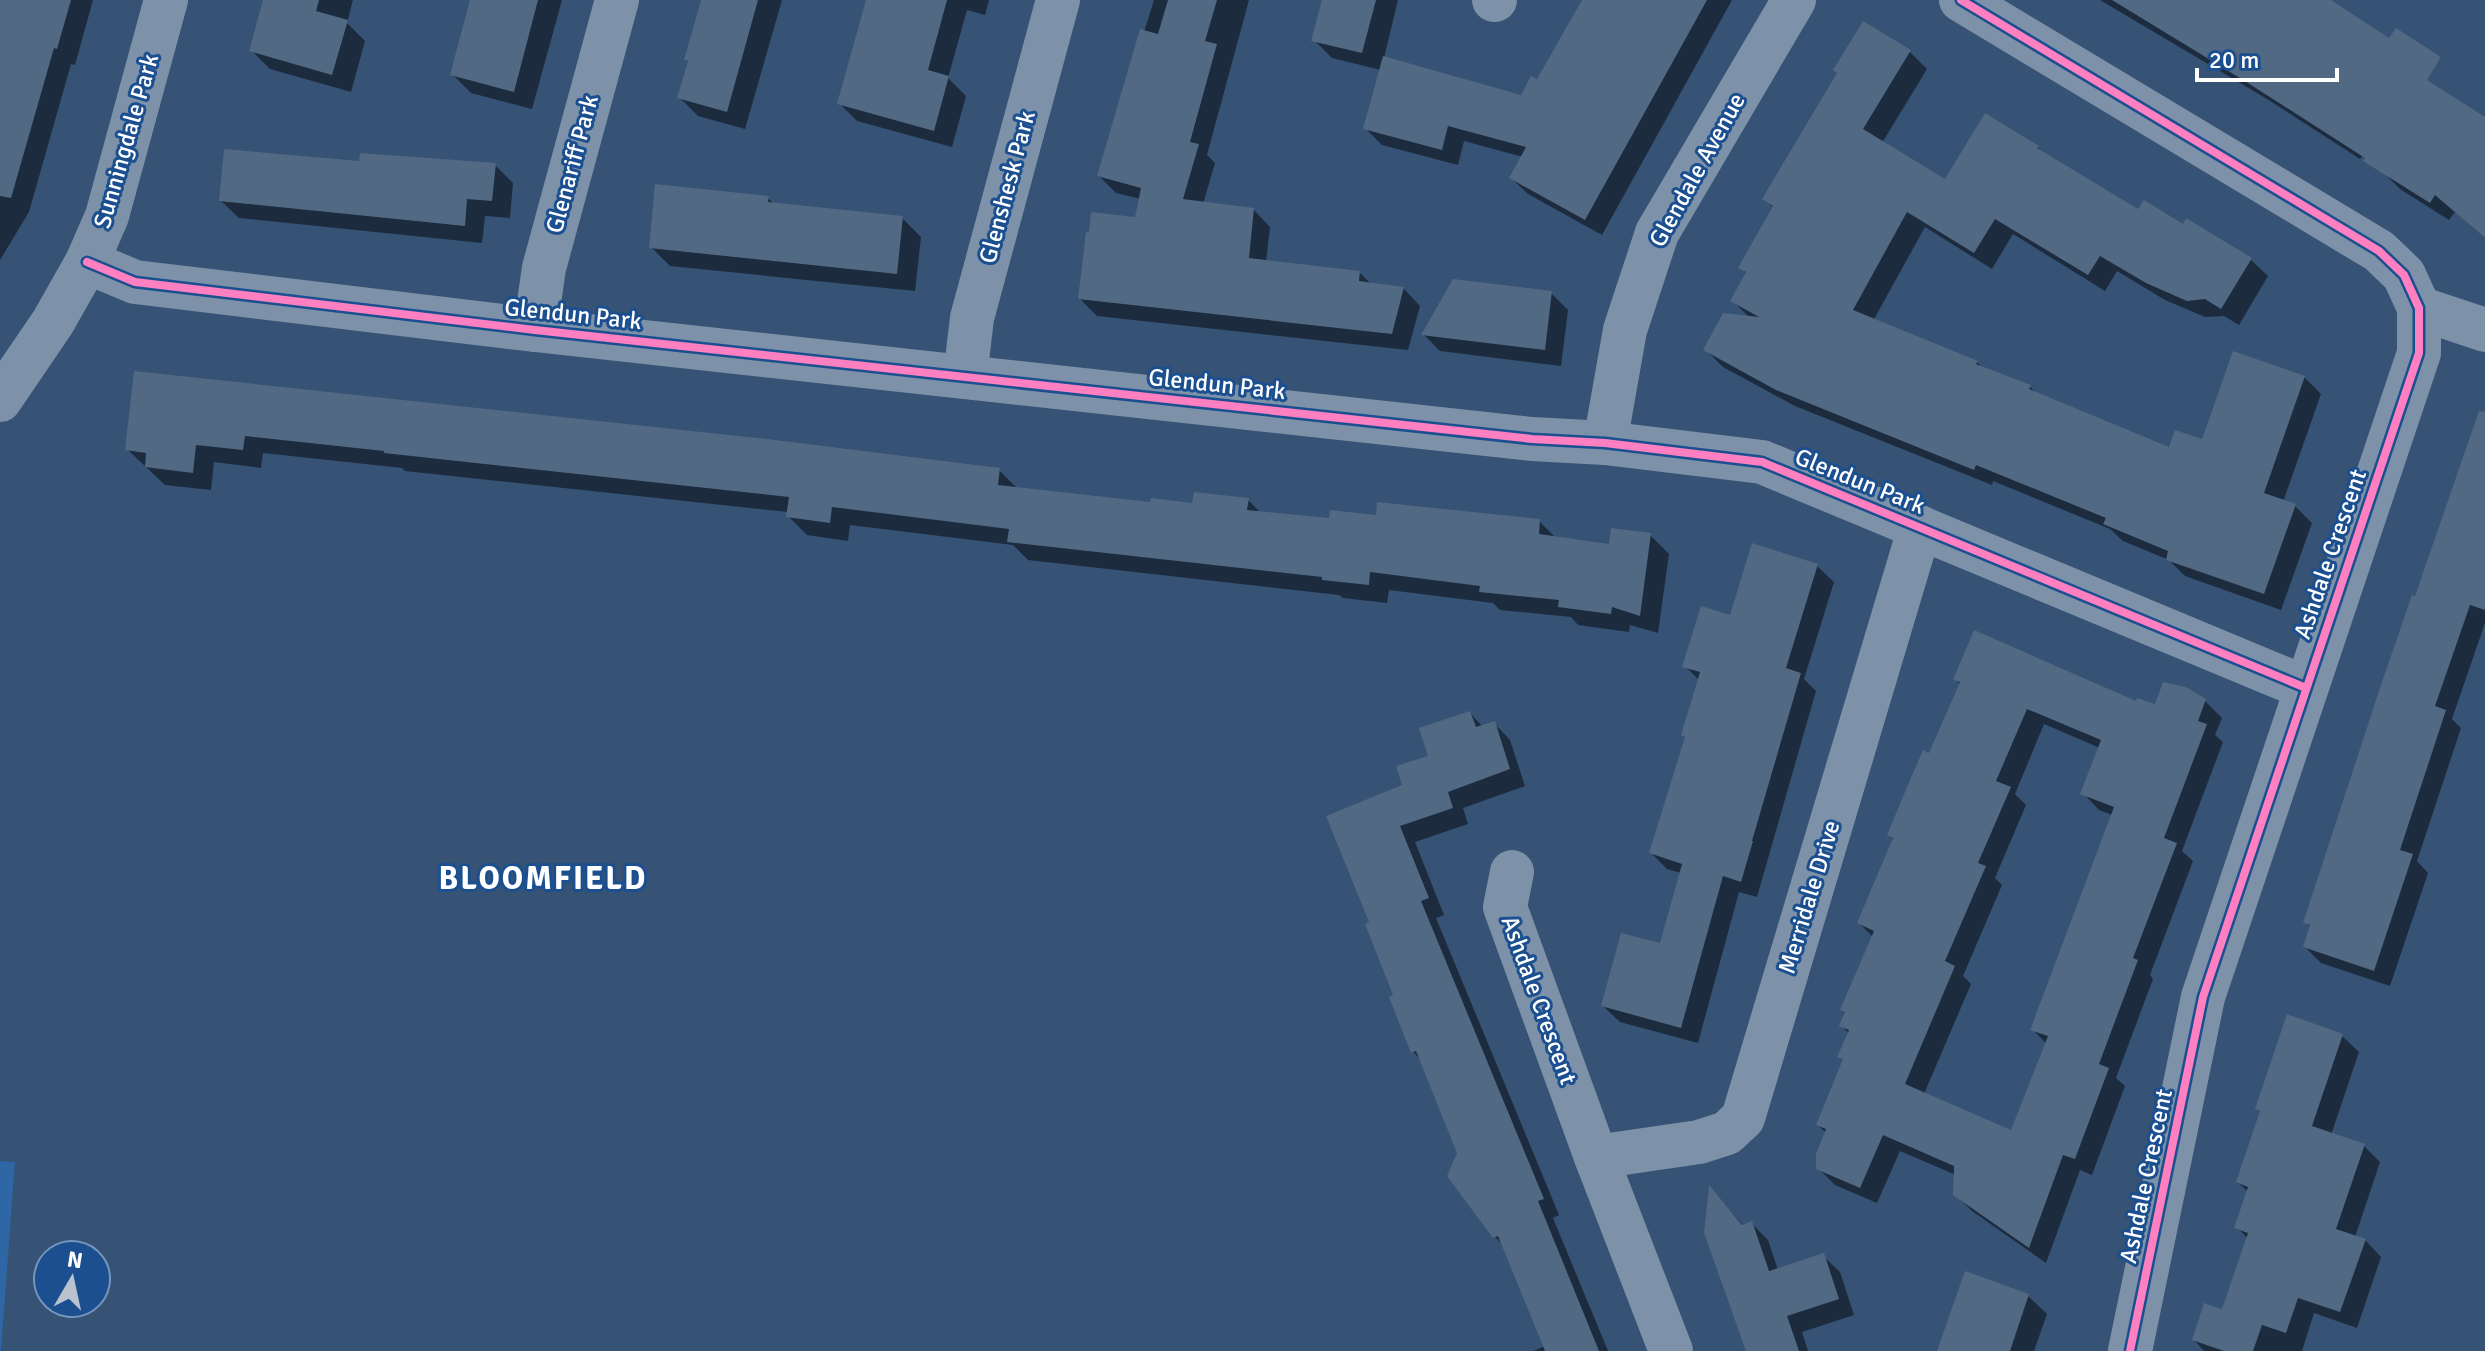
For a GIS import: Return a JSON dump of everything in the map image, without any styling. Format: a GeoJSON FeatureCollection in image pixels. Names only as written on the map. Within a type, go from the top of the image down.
{"type":"FeatureCollection","features":[{"type":"Feature","properties":{"kind":"street","name":"Sunningdale Park"},"geometry":{"type":"LineString","coordinates":[[0,400],[53,322],[87,262],[107,216],[166,0]]}},
{"type":"Feature","properties":{"kind":"street","name":"Glenariff Park"},"geometry":{"type":"LineString","coordinates":[[535,330],[544,268],[617,0]]}},
{"type":"Feature","properties":{"kind":"street","name":"Glenshesk Park"},"geometry":{"type":"LineString","coordinates":[[965,377],[972,318],[1058,0]]}},
{"type":"Feature","properties":{"kind":"street","name":"Glendale Avenue"},"geometry":{"type":"LineString","coordinates":[[1605,443],[1625,330],[1657,233],[1794,0]]}},
{"type":"Feature","properties":{"kind":"street","name":"Ashdale Crescent"},"geometry":{"type":"LineString","coordinates":[[1961,0],[2379,251],[2404,275],[2419,308],[2419,353],[2203,997],[2130,1351]]}},
{"type":"Feature","properties":{"kind":"street","name":"Glendun Park"},"geometry":{"type":"LineString","coordinates":[[87,262],[135,282],[535,330],[1762,462],[2306,688]]}},
{"type":"Feature","properties":{"kind":"street"},"geometry":{"type":"LineString","coordinates":[[2419,308],[2485,330]]}},
{"type":"Feature","properties":{"kind":"street","name":"Merridale Drive"},"geometry":{"type":"LineString","coordinates":[[1596,1157],[1699,1142],[1727,1133],[1743,1118],[1920,527]]}},
{"type":"Feature","properties":{"kind":"street","name":"Ashdale Crescent"},"geometry":{"type":"LineString","coordinates":[[1512,872],[1505,907],[1671,1351]]}},
{"type":"Feature","properties":{"kind":"shaded area"},"geometry":{"type":"Polygon","coordinates":[[[0,1161],[15,1162],[1,1351],[0,1351],[0,1161]]]}},
{"type":"Feature","properties":{"kind":"building"},"geometry":{"type":"Polygon","coordinates":[[[0,0],[71,0],[11,198],[0,196],[0,0]]]}},
{"type":"Feature","properties":{"kind":"building"},"geometry":{"type":"Polygon","coordinates":[[[263,0],[319,0],[316,11],[348,20],[332,75],[249,51],[263,0]]]}},
{"type":"Feature","properties":{"kind":"building"},"geometry":{"type":"Polygon","coordinates":[[[470,0],[538,0],[514,92],[450,75],[470,0]]]}},
{"type":"Feature","properties":{"kind":"building"},"geometry":{"type":"Polygon","coordinates":[[[701,0],[758,0],[727,112],[677,98],[701,0]]]}},
{"type":"Feature","properties":{"kind":"building"},"geometry":{"type":"Polygon","coordinates":[[[866,0],[947,0],[928,70],[949,76],[934,131],[837,104],[866,0]]]}},
{"type":"Feature","properties":{"kind":"building"},"geometry":{"type":"Polygon","coordinates":[[[1168,0],[1217,0],[1205,41],[1217,44],[1190,142],[1199,144],[1183,199],[1254,208],[1249,258],[1360,271],[1359,281],[1404,287],[1392,334],[1078,299],[1091,212],[1135,217],[1141,188],[1097,176],[1140,29],[1158,34],[1168,0]]]}},
{"type":"Feature","properties":{"kind":"building"},"geometry":{"type":"Polygon","coordinates":[[[1322,0],[1376,0],[1362,53],[1311,41],[1322,0]]]}},
{"type":"Feature","properties":{"kind":"building"},"geometry":{"type":"Polygon","coordinates":[[[1582,0],[1707,0],[1585,220],[1509,178],[1526,147],[1448,126],[1442,150],[1363,129],[1383,56],[1521,95],[1531,76],[1537,79],[1582,0]]]}},
{"type":"Feature","properties":{"kind":"building"},"geometry":{"type":"Polygon","coordinates":[[[2112,0],[2331,0],[2389,38],[2396,28],[2441,57],[2427,80],[2485,117],[2485,238],[2435,195],[2430,203],[2248,83],[2112,0]]]}},
{"type":"Feature","properties":{"kind":"building"},"geometry":{"type":"Polygon","coordinates":[[[1863,21],[1911,50],[1863,129],[1945,179],[1985,113],[2138,209],[2144,200],[2183,224],[2186,218],[2252,258],[2221,309],[2205,299],[2187,301],[2146,283],[2100,256],[2088,275],[1995,219],[1974,253],[1907,212],[1853,310],[1978,361],[1976,364],[2031,385],[2029,389],[2169,447],[2175,430],[2202,439],[2233,351],[2305,376],[2264,493],[2296,504],[2264,594],[2166,560],[2168,551],[2103,524],[2106,518],[1976,465],[1974,470],[1776,390],[1703,350],[1723,313],[1759,317],[1730,301],[1746,272],[1738,268],[1773,206],[1762,199],[1837,73],[1833,70],[1863,21]]]}},
{"type":"Feature","properties":{"kind":"building"},"geometry":{"type":"Polygon","coordinates":[[[224,149],[359,161],[360,153],[496,163],[492,201],[467,199],[465,226],[219,201],[224,149]]]}},
{"type":"Feature","properties":{"kind":"building"},"geometry":{"type":"Polygon","coordinates":[[[655,184],[769,196],[768,202],[903,216],[897,274],[649,248],[655,184]]]}},
{"type":"Feature","properties":{"kind":"building"},"geometry":{"type":"Polygon","coordinates":[[[1453,279],[1552,291],[1545,350],[1421,335],[1453,279]]]}},
{"type":"Feature","properties":{"kind":"building"},"geometry":{"type":"Polygon","coordinates":[[[134,371],[767,439],[1000,468],[998,485],[1150,502],[1151,498],[1192,503],[1194,492],[1249,498],[1247,510],[1329,518],[1330,510],[1376,515],[1377,502],[1540,519],[1539,534],[1609,544],[1611,528],[1651,533],[1640,616],[1612,607],[1611,614],[1558,607],[1559,600],[1479,592],[1480,586],[1370,572],[1369,585],[1322,580],[1322,577],[1007,542],[1009,529],[832,507],[830,523],[786,517],[789,497],[245,436],[243,450],[196,445],[193,473],[145,467],[146,453],[125,450],[134,371]]]}},
{"type":"Feature","properties":{"kind":"building"},"geometry":{"type":"Polygon","coordinates":[[[2479,411],[2485,412],[2485,610],[2470,605],[2435,706],[2446,710],[2400,850],[2413,854],[2374,971],[2303,947],[2310,925],[2303,923],[2380,688],[2479,411]]]}},
{"type":"Feature","properties":{"kind":"building"},"geometry":{"type":"Polygon","coordinates":[[[1752,543],[1818,564],[1786,668],[1801,673],[1741,882],[1723,876],[1681,1028],[1601,1006],[1621,933],[1660,943],[1682,864],[1649,853],[1685,737],[1681,735],[1700,672],[1682,667],[1701,606],[1730,615],[1752,543]]]}},
{"type":"Feature","properties":{"kind":"building"},"geometry":{"type":"Polygon","coordinates":[[[1974,630],[2136,701],[2137,698],[2155,704],[2163,682],[2186,687],[2206,699],[2198,721],[2207,724],[2164,838],[2177,843],[2133,958],[2138,960],[2099,1064],[2109,1068],[2075,1159],[2063,1155],[2029,1248],[1953,1195],[1954,1166],[1883,1135],[1860,1188],[1816,1169],[1816,1154],[1826,1129],[1816,1125],[1843,1059],[1837,1057],[1849,1030],[1839,1026],[1845,1012],[1840,1010],[1874,931],[1857,923],[1893,838],[1887,835],[1905,792],[1923,750],[1929,753],[1960,682],[1953,680],[1974,630]],[[2027,709],[1996,781],[2011,787],[1978,863],[1986,866],[1945,961],[1955,966],[1905,1084],[2011,1130],[2048,1036],[2030,1030],[2114,807],[2080,794],[2101,740],[2027,709]]]}},
{"type":"Feature","properties":{"kind":"building"},"geometry":{"type":"Polygon","coordinates":[[[1470,711],[1476,727],[1495,721],[1510,769],[1448,792],[1453,808],[1400,826],[1429,898],[1421,901],[1544,1199],[1538,1201],[1599,1351],[1545,1351],[1498,1236],[1493,1238],[1447,1176],[1457,1153],[1416,1051],[1411,1053],[1389,997],[1393,995],[1365,924],[1369,922],[1326,816],[1402,785],[1396,766],[1428,756],[1419,728],[1470,711]]]}},
{"type":"Feature","properties":{"kind":"building"},"geometry":{"type":"Polygon","coordinates":[[[2287,1014],[2343,1034],[2312,1126],[2365,1144],[2336,1229],[2366,1239],[2340,1312],[2298,1298],[2286,1333],[2262,1325],[2253,1351],[2224,1351],[2192,1340],[2204,1303],[2222,1309],[2248,1233],[2234,1228],[2248,1187],[2236,1182],[2260,1111],[2255,1109],[2287,1014]]]}},
{"type":"Feature","properties":{"kind":"building"},"geometry":{"type":"Polygon","coordinates":[[[1709,1185],[1742,1225],[1752,1221],[1769,1271],[1824,1253],[1839,1299],[1787,1316],[1799,1351],[1746,1351],[1704,1233],[1709,1185]]]}},
{"type":"Feature","properties":{"kind":"building"},"geometry":{"type":"Polygon","coordinates":[[[1965,1271],[2029,1294],[2010,1351],[1937,1351],[1965,1271]]]}},
{"type":"Feature","properties":{"kind":"cycle path"},"geometry":{"type":"LineString","coordinates":[[1961,0],[2379,251],[2404,275],[2419,308],[2419,353],[2203,997],[2130,1351]]}},
{"type":"Feature","properties":{"kind":"cycle path"},"geometry":{"type":"LineString","coordinates":[[87,262],[135,282],[535,330],[1762,462],[2306,688]]}},
{"type":"Feature","properties":{"kind":"district","name":"BLOOMFIELD"},"geometry":{"type":"Point","coordinates":[543,878]}}]}
